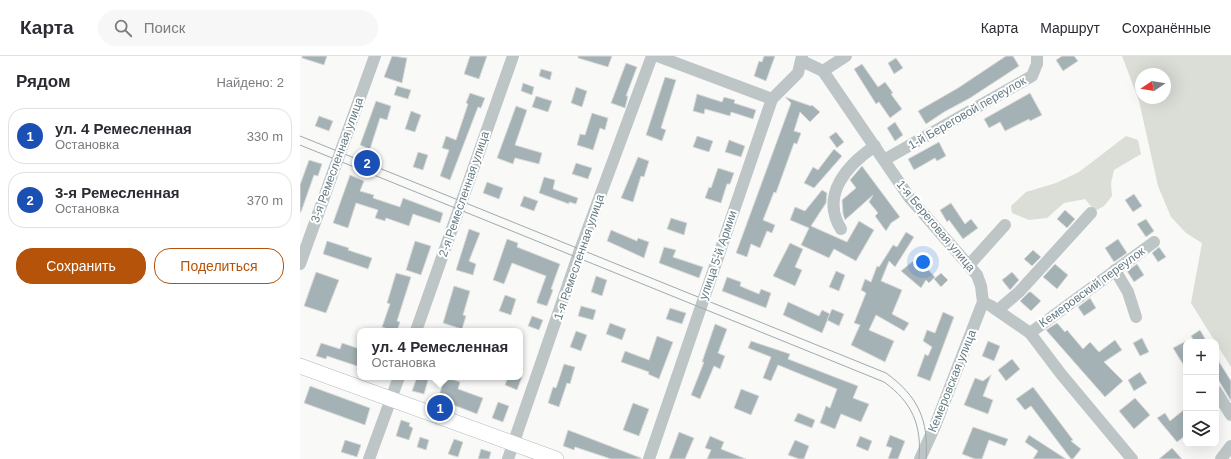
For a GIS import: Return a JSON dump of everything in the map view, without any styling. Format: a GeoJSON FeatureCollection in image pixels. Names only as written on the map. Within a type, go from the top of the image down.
{"type":"FeatureCollection","features":[{"type":"Feature","properties":{"kind":"main road"},"geometry":{"type":"LineString","coordinates":[[300,366],[556,459]]}},
{"type":"Feature","properties":{"kind":"street","name":"3-я Ремесленная улица"},"geometry":{"type":"LineString","coordinates":[[300,264],[375,56]]}},
{"type":"Feature","properties":{"kind":"street","name":"2-я Ремесленная улица"},"geometry":{"type":"LineString","coordinates":[[417,328],[513,56]]}},
{"type":"Feature","properties":{"kind":"street","name":"1-я Ремесленная улица"},"geometry":{"type":"LineString","coordinates":[[508,459],[580,250],[652,56]]}},
{"type":"Feature","properties":{"kind":"street"},"geometry":{"type":"LineString","coordinates":[[657,56],[772,99]]}},
{"type":"Feature","properties":{"kind":"street"},"geometry":{"type":"LineString","coordinates":[[823,71],[846,56]]}},
{"type":"Feature","properties":{"kind":"street","name":"1-й Береговой переулок"},"geometry":{"type":"LineString","coordinates":[[884,160],[1032,76],[1038,64],[1037,56]]}},
{"type":"Feature","properties":{"kind":"street","name":"улица 5-й Армии"},"geometry":{"type":"LineString","coordinates":[[649,459],[772,99],[798,73],[802,58]]}},
{"type":"Feature","properties":{"kind":"street","name":"1-я Береговая улица"},"geometry":{"type":"LineString","coordinates":[[802,58],[823,71],[909,197],[977,275],[981,286],[983,302]]}},
{"type":"Feature","properties":{"kind":"street"},"geometry":{"type":"LineString","coordinates":[[841,229],[833,212],[832,205],[836,191],[850,166],[875,146]]}},
{"type":"Feature","properties":{"kind":"street"},"geometry":{"type":"LineString","coordinates":[[998,310],[1020,292],[1091,213]]}},
{"type":"Feature","properties":{"kind":"street"},"geometry":{"type":"LineString","coordinates":[[969,265],[1004,225]]}},
{"type":"Feature","properties":{"kind":"street","name":"Кемеровский переулок"},"geometry":{"type":"LineString","coordinates":[[1030,332],[1154,242]]}},
{"type":"Feature","properties":{"kind":"street"},"geometry":{"type":"LineString","coordinates":[[1115,270],[1128,292],[1136,317]]}},
{"type":"Feature","properties":{"kind":"street"},"geometry":{"type":"LineString","coordinates":[[983,302],[998,310],[1030,332],[1061,374],[1132,459]]}},
{"type":"Feature","properties":{"kind":"street","name":"Кемеровская улица"},"geometry":{"type":"LineString","coordinates":[[920,459],[935,426],[983,302]]}},
{"type":"Feature","properties":{"kind":"street"},"geometry":{"type":"LineString","coordinates":[[369,459],[398,380]]}},
{"type":"Feature","properties":{"kind":"street"},"geometry":{"type":"LineString","coordinates":[[1219,396],[1231,415]]}},
{"type":"Feature","properties":{"kind":"street"},"geometry":{"type":"LineString","coordinates":[[1221,459],[1231,446]]}},
{"type":"Feature","properties":{"kind":"shaded area"},"geometry":{"type":"Polygon","coordinates":[[[1122,56],[1231,56],[1231,367],[1219,348],[1219,339],[1214,339],[1191,303],[1202,243],[1186,233],[1171,217],[1158,186],[1140,104],[1171,104],[1171,68],[1135,68],[1135,90],[1122,56]]]}},
{"type":"Feature","properties":{"kind":"shaded area"},"geometry":{"type":"Polygon","coordinates":[[[1126,136],[1138,140],[1141,154],[1114,170],[1111,183],[1112,196],[1104,206],[1095,211],[1085,199],[1064,203],[1047,218],[1029,220],[1012,213],[1011,206],[1026,192],[1056,183],[1079,172],[1126,136]]]}},
{"type":"Feature","properties":{"kind":"building"},"geometry":{"type":"Polygon","coordinates":[[[302,56],[327,56],[324,65],[302,58],[302,56]]]}},
{"type":"Feature","properties":{"kind":"building"},"geometry":{"type":"Polygon","coordinates":[[[392,56],[407,58],[402,83],[384,77],[392,56]]]}},
{"type":"Feature","properties":{"kind":"building"},"geometry":{"type":"Polygon","coordinates":[[[470,56],[487,56],[479,79],[464,74],[470,56]]]}},
{"type":"Feature","properties":{"kind":"building"},"geometry":{"type":"Polygon","coordinates":[[[578,56],[612,56],[608,67],[578,58],[578,56]]]}},
{"type":"Feature","properties":{"kind":"building"},"geometry":{"type":"Polygon","coordinates":[[[764,56],[775,56],[766,81],[754,76],[759,61],[762,62],[764,56]]]}},
{"type":"Feature","properties":{"kind":"building"},"geometry":{"type":"Polygon","coordinates":[[[1006,56],[1013,56],[1019,66],[970,98],[926,124],[918,111],[958,88],[1006,56]]]}},
{"type":"Feature","properties":{"kind":"building"},"geometry":{"type":"Polygon","coordinates":[[[1062,56],[1074,56],[1078,61],[1063,71],[1056,60],[1062,56]]]}},
{"type":"Feature","properties":{"kind":"building"},"geometry":{"type":"Polygon","coordinates":[[[896,58],[903,68],[894,74],[888,63],[896,58]]]}},
{"type":"Feature","properties":{"kind":"building"},"geometry":{"type":"Polygon","coordinates":[[[626,63],[637,67],[626,96],[628,96],[625,108],[611,103],[626,63]]]}},
{"type":"Feature","properties":{"kind":"building"},"geometry":{"type":"Polygon","coordinates":[[[862,64],[878,87],[885,82],[893,93],[891,94],[902,109],[890,118],[879,102],[876,104],[854,69],[862,64]]]}},
{"type":"Feature","properties":{"kind":"building"},"geometry":{"type":"Polygon","coordinates":[[[541,69],[552,72],[550,80],[539,76],[541,69]]]}},
{"type":"Feature","properties":{"kind":"building"},"geometry":{"type":"Polygon","coordinates":[[[665,77],[676,80],[661,128],[666,130],[662,141],[646,135],[665,77]]]}},
{"type":"Feature","properties":{"kind":"building"},"geometry":{"type":"Polygon","coordinates":[[[523,83],[534,87],[532,95],[521,91],[523,83]]]}},
{"type":"Feature","properties":{"kind":"building"},"geometry":{"type":"Polygon","coordinates":[[[397,86],[411,90],[408,99],[394,95],[397,86]]]}},
{"type":"Feature","properties":{"kind":"building"},"geometry":{"type":"Polygon","coordinates":[[[576,87],[587,91],[582,107],[571,103],[576,87]]]}},
{"type":"Feature","properties":{"kind":"building"},"geometry":{"type":"Polygon","coordinates":[[[470,93],[485,98],[481,108],[478,107],[450,180],[440,176],[449,150],[442,148],[446,136],[456,140],[468,104],[466,103],[470,93]]]}},
{"type":"Feature","properties":{"kind":"building"},"geometry":{"type":"Polygon","coordinates":[[[1030,93],[1042,115],[1030,121],[1029,119],[1005,131],[1000,122],[989,128],[984,119],[1030,93]]]}},
{"type":"Feature","properties":{"kind":"building"},"geometry":{"type":"Polygon","coordinates":[[[697,94],[722,102],[724,97],[735,100],[734,103],[756,110],[753,119],[731,112],[730,116],[705,109],[704,114],[693,111],[697,94]]]}},
{"type":"Feature","properties":{"kind":"building"},"geometry":{"type":"Polygon","coordinates":[[[536,96],[552,101],[548,112],[532,107],[536,96]]]}},
{"type":"Feature","properties":{"kind":"building"},"geometry":{"type":"Polygon","coordinates":[[[785,97],[811,106],[812,105],[820,112],[810,122],[800,112],[794,131],[801,133],[797,144],[794,143],[776,193],[774,192],[763,220],[775,225],[772,233],[767,231],[760,248],[751,244],[747,257],[736,253],[791,103],[785,97]]]}},
{"type":"Feature","properties":{"kind":"building"},"geometry":{"type":"Polygon","coordinates":[[[376,101],[391,106],[387,120],[380,118],[370,149],[360,145],[376,101]]]}},
{"type":"Feature","properties":{"kind":"building"},"geometry":{"type":"Polygon","coordinates":[[[516,106],[527,110],[515,145],[542,153],[539,164],[515,158],[513,164],[497,158],[516,106]]]}},
{"type":"Feature","properties":{"kind":"building"},"geometry":{"type":"Polygon","coordinates":[[[411,111],[421,115],[415,132],[405,129],[411,111]]]}},
{"type":"Feature","properties":{"kind":"building"},"geometry":{"type":"Polygon","coordinates":[[[592,113],[608,118],[605,130],[600,128],[593,150],[577,145],[580,134],[585,135],[592,113]]]}},
{"type":"Feature","properties":{"kind":"building"},"geometry":{"type":"Polygon","coordinates":[[[319,116],[333,121],[329,131],[315,126],[319,116]]]}},
{"type":"Feature","properties":{"kind":"building"},"geometry":{"type":"Polygon","coordinates":[[[895,122],[903,135],[895,141],[887,128],[895,122]]]}},
{"type":"Feature","properties":{"kind":"building"},"geometry":{"type":"Polygon","coordinates":[[[836,132],[844,142],[837,148],[829,137],[836,132]]]}},
{"type":"Feature","properties":{"kind":"building"},"geometry":{"type":"Polygon","coordinates":[[[697,136],[713,141],[709,152],[693,147],[697,136]]]}},
{"type":"Feature","properties":{"kind":"building"},"geometry":{"type":"Polygon","coordinates":[[[729,140],[745,146],[741,157],[725,152],[729,140]]]}},
{"type":"Feature","properties":{"kind":"building"},"geometry":{"type":"Polygon","coordinates":[[[939,142],[946,156],[937,161],[935,158],[914,170],[908,159],[939,142]]]}},
{"type":"Feature","properties":{"kind":"building"},"geometry":{"type":"Polygon","coordinates":[[[834,149],[842,156],[814,188],[804,183],[813,167],[818,170],[834,149]]]}},
{"type":"Feature","properties":{"kind":"building"},"geometry":{"type":"Polygon","coordinates":[[[418,152],[428,155],[423,170],[413,167],[418,152]]]}},
{"type":"Feature","properties":{"kind":"building"},"geometry":{"type":"Polygon","coordinates":[[[638,157],[649,161],[644,177],[641,176],[633,202],[621,198],[638,157]]]}},
{"type":"Feature","properties":{"kind":"building"},"geometry":{"type":"Polygon","coordinates":[[[309,160],[322,164],[318,176],[314,175],[300,212],[300,185],[309,160]]]}},
{"type":"Feature","properties":{"kind":"building"},"geometry":{"type":"Polygon","coordinates":[[[576,163],[592,168],[588,179],[572,174],[576,163]]]}},
{"type":"Feature","properties":{"kind":"building"},"geometry":{"type":"Polygon","coordinates":[[[862,166],[900,217],[891,223],[886,231],[875,216],[878,213],[869,202],[873,195],[845,220],[842,200],[856,188],[850,180],[862,166]]]}},
{"type":"Feature","properties":{"kind":"building"},"geometry":{"type":"Polygon","coordinates":[[[718,168],[734,173],[730,184],[727,184],[721,203],[705,198],[709,187],[711,188],[718,168]]]}},
{"type":"Feature","properties":{"kind":"building"},"geometry":{"type":"Polygon","coordinates":[[[350,175],[364,181],[360,191],[374,195],[373,198],[400,207],[403,198],[443,213],[440,223],[413,214],[409,226],[386,218],[385,221],[375,218],[378,210],[356,203],[348,228],[333,223],[350,175]]]}},
{"type":"Feature","properties":{"kind":"building"},"geometry":{"type":"Polygon","coordinates":[[[544,177],[555,180],[553,189],[578,198],[576,204],[569,202],[569,204],[539,193],[544,177]]]}},
{"type":"Feature","properties":{"kind":"building"},"geometry":{"type":"Polygon","coordinates":[[[487,182],[503,188],[499,199],[483,193],[487,182]]]}},
{"type":"Feature","properties":{"kind":"building"},"geometry":{"type":"Polygon","coordinates":[[[822,190],[827,193],[826,203],[811,226],[847,242],[859,221],[874,230],[856,261],[834,249],[829,258],[801,245],[809,228],[790,220],[795,207],[805,211],[822,190]]]}},
{"type":"Feature","properties":{"kind":"building"},"geometry":{"type":"Polygon","coordinates":[[[1134,194],[1142,206],[1133,212],[1125,200],[1134,194]]]}},
{"type":"Feature","properties":{"kind":"building"},"geometry":{"type":"Polygon","coordinates":[[[524,196],[538,201],[534,211],[520,206],[524,196]]]}},
{"type":"Feature","properties":{"kind":"building"},"geometry":{"type":"Polygon","coordinates":[[[951,203],[965,224],[971,219],[978,228],[963,239],[949,220],[947,222],[940,210],[951,203]]]}},
{"type":"Feature","properties":{"kind":"building"},"geometry":{"type":"Polygon","coordinates":[[[1065,210],[1075,219],[1067,228],[1057,219],[1065,210]]]}},
{"type":"Feature","properties":{"kind":"building"},"geometry":{"type":"Polygon","coordinates":[[[671,218],[687,223],[684,235],[667,229],[671,218]]]}},
{"type":"Feature","properties":{"kind":"building"},"geometry":{"type":"Polygon","coordinates":[[[1146,219],[1154,231],[1146,237],[1137,224],[1146,219]]]}},
{"type":"Feature","properties":{"kind":"building"},"geometry":{"type":"Polygon","coordinates":[[[469,229],[480,233],[469,261],[476,264],[473,275],[456,270],[469,229]]]}},
{"type":"Feature","properties":{"kind":"building"},"geometry":{"type":"Polygon","coordinates":[[[611,230],[637,241],[638,238],[649,242],[644,258],[607,241],[611,230]]]}},
{"type":"Feature","properties":{"kind":"building"},"geometry":{"type":"Polygon","coordinates":[[[906,232],[914,237],[895,267],[889,261],[881,281],[902,290],[892,314],[909,323],[904,331],[876,315],[869,330],[894,341],[885,362],[851,345],[860,325],[854,323],[866,293],[861,290],[865,279],[871,282],[877,266],[879,267],[893,245],[897,247],[906,232]]]}},
{"type":"Feature","properties":{"kind":"building"},"geometry":{"type":"Polygon","coordinates":[[[507,239],[518,243],[517,247],[560,264],[551,289],[553,290],[547,306],[537,303],[546,276],[512,263],[504,284],[493,280],[507,239]]]}},
{"type":"Feature","properties":{"kind":"building"},"geometry":{"type":"Polygon","coordinates":[[[1118,239],[1127,253],[1114,262],[1105,248],[1118,239]]]}},
{"type":"Feature","properties":{"kind":"building"},"geometry":{"type":"Polygon","coordinates":[[[327,241],[349,248],[348,250],[372,258],[368,269],[323,254],[327,241]]]}},
{"type":"Feature","properties":{"kind":"building"},"geometry":{"type":"Polygon","coordinates":[[[415,241],[431,246],[421,275],[406,270],[415,241]]]}},
{"type":"Feature","properties":{"kind":"building"},"geometry":{"type":"Polygon","coordinates":[[[790,243],[803,249],[795,267],[802,270],[795,286],[773,276],[790,243]]]}},
{"type":"Feature","properties":{"kind":"building"},"geometry":{"type":"Polygon","coordinates":[[[664,247],[676,250],[673,257],[703,267],[699,278],[659,263],[664,247]]]}},
{"type":"Feature","properties":{"kind":"building"},"geometry":{"type":"Polygon","coordinates":[[[1159,247],[1166,257],[1158,262],[1152,253],[1159,247]]]}},
{"type":"Feature","properties":{"kind":"building"},"geometry":{"type":"Polygon","coordinates":[[[1033,250],[1041,257],[1032,266],[1024,259],[1033,250]]]}},
{"type":"Feature","properties":{"kind":"building"},"geometry":{"type":"Polygon","coordinates":[[[924,252],[930,258],[923,264],[935,277],[929,283],[926,280],[921,288],[901,271],[924,252]]]}},
{"type":"Feature","properties":{"kind":"building"},"geometry":{"type":"Polygon","coordinates":[[[1055,264],[1068,275],[1057,289],[1043,277],[1055,264]]]}},
{"type":"Feature","properties":{"kind":"building"},"geometry":{"type":"Polygon","coordinates":[[[1137,264],[1144,275],[1134,282],[1127,271],[1137,264]]]}},
{"type":"Feature","properties":{"kind":"building"},"geometry":{"type":"Polygon","coordinates":[[[836,271],[845,275],[839,291],[829,287],[836,271]]]}},
{"type":"Feature","properties":{"kind":"building"},"geometry":{"type":"Polygon","coordinates":[[[316,272],[339,280],[326,313],[304,306],[316,272]]]}},
{"type":"Feature","properties":{"kind":"building"},"geometry":{"type":"Polygon","coordinates":[[[1012,272],[1019,280],[1010,290],[1002,280],[1012,272]]]}},
{"type":"Feature","properties":{"kind":"building"},"geometry":{"type":"Polygon","coordinates":[[[396,273],[411,277],[397,321],[400,322],[398,328],[382,327],[390,304],[387,303],[396,273]]]}},
{"type":"Feature","properties":{"kind":"building"},"geometry":{"type":"Polygon","coordinates":[[[941,273],[948,280],[941,287],[934,279],[941,273]]]}},
{"type":"Feature","properties":{"kind":"building"},"geometry":{"type":"Polygon","coordinates":[[[596,276],[607,280],[602,296],[591,292],[596,276]]]}},
{"type":"Feature","properties":{"kind":"building"},"geometry":{"type":"Polygon","coordinates":[[[727,277],[741,282],[740,286],[759,294],[761,289],[771,293],[766,308],[722,291],[727,277]]]}},
{"type":"Feature","properties":{"kind":"building"},"geometry":{"type":"Polygon","coordinates":[[[454,286],[470,291],[463,315],[466,316],[462,328],[443,323],[454,286]]]}},
{"type":"Feature","properties":{"kind":"building"},"geometry":{"type":"Polygon","coordinates":[[[1029,292],[1041,301],[1031,311],[1020,301],[1029,292]]]}},
{"type":"Feature","properties":{"kind":"building"},"geometry":{"type":"Polygon","coordinates":[[[505,295],[516,299],[511,315],[499,311],[505,295]]]}},
{"type":"Feature","properties":{"kind":"building"},"geometry":{"type":"Polygon","coordinates":[[[1090,298],[1096,308],[1084,316],[1078,307],[1090,298]]]}},
{"type":"Feature","properties":{"kind":"building"},"geometry":{"type":"Polygon","coordinates":[[[788,302],[819,316],[822,310],[830,314],[822,333],[783,315],[788,302]]]}},
{"type":"Feature","properties":{"kind":"building"},"geometry":{"type":"Polygon","coordinates":[[[581,306],[596,310],[593,320],[578,316],[581,306]]]}},
{"type":"Feature","properties":{"kind":"building"},"geometry":{"type":"Polygon","coordinates":[[[670,308],[686,313],[682,324],[666,319],[670,308]]]}},
{"type":"Feature","properties":{"kind":"building"},"geometry":{"type":"Polygon","coordinates":[[[832,309],[844,314],[839,326],[827,320],[832,309]]]}},
{"type":"Feature","properties":{"kind":"building"},"geometry":{"type":"Polygon","coordinates":[[[943,312],[954,317],[930,381],[917,376],[925,354],[928,356],[932,347],[923,341],[927,330],[935,333],[943,312]]]}},
{"type":"Feature","properties":{"kind":"building"},"geometry":{"type":"Polygon","coordinates":[[[532,316],[543,320],[539,330],[528,326],[532,316]]]}},
{"type":"Feature","properties":{"kind":"building"},"geometry":{"type":"Polygon","coordinates":[[[610,323],[626,329],[622,340],[606,334],[610,323]]]}},
{"type":"Feature","properties":{"kind":"building"},"geometry":{"type":"Polygon","coordinates":[[[1057,323],[1065,332],[1067,330],[1083,349],[1090,342],[1099,352],[1115,340],[1122,350],[1104,362],[1123,381],[1105,397],[1046,330],[1057,323]]]}},
{"type":"Feature","properties":{"kind":"building"},"geometry":{"type":"Polygon","coordinates":[[[715,324],[727,329],[718,353],[725,356],[720,369],[714,366],[700,399],[691,395],[704,362],[702,362],[715,324]]]}},
{"type":"Feature","properties":{"kind":"building"},"geometry":{"type":"Polygon","coordinates":[[[1200,330],[1205,339],[1193,339],[1191,336],[1200,330]]]}},
{"type":"Feature","properties":{"kind":"building"},"geometry":{"type":"Polygon","coordinates":[[[576,331],[587,335],[581,351],[570,347],[576,331]]]}},
{"type":"Feature","properties":{"kind":"building"},"geometry":{"type":"Polygon","coordinates":[[[657,336],[673,342],[659,379],[648,374],[649,372],[621,362],[625,351],[649,360],[657,336]]]}},
{"type":"Feature","properties":{"kind":"building"},"geometry":{"type":"Polygon","coordinates":[[[1142,338],[1149,352],[1140,356],[1133,343],[1142,338]]]}},
{"type":"Feature","properties":{"kind":"building"},"geometry":{"type":"Polygon","coordinates":[[[751,341],[790,354],[788,359],[858,386],[853,398],[869,404],[861,422],[841,414],[835,429],[820,423],[826,406],[830,408],[837,389],[778,365],[771,381],[763,378],[771,357],[748,348],[751,341]]]}},
{"type":"Feature","properties":{"kind":"building"},"geometry":{"type":"Polygon","coordinates":[[[988,341],[1000,346],[994,361],[982,356],[988,341]]]}},
{"type":"Feature","properties":{"kind":"building"},"geometry":{"type":"Polygon","coordinates":[[[321,343],[340,349],[342,343],[357,348],[357,366],[327,356],[326,359],[316,356],[321,343]]]}},
{"type":"Feature","properties":{"kind":"building"},"geometry":{"type":"Polygon","coordinates":[[[1183,343],[1183,364],[1173,348],[1183,343]]]}},
{"type":"Feature","properties":{"kind":"building"},"geometry":{"type":"Polygon","coordinates":[[[1012,359],[1020,369],[1006,381],[998,370],[1012,359]]]}},
{"type":"Feature","properties":{"kind":"building"},"geometry":{"type":"Polygon","coordinates":[[[1219,362],[1231,381],[1231,401],[1219,381],[1219,362]]]}},
{"type":"Feature","properties":{"kind":"building"},"geometry":{"type":"Polygon","coordinates":[[[564,364],[575,367],[570,384],[567,383],[559,407],[548,403],[553,387],[556,388],[564,364]]]}},
{"type":"Feature","properties":{"kind":"building"},"geometry":{"type":"Polygon","coordinates":[[[1140,372],[1147,383],[1134,391],[1128,380],[1140,372]]]}},
{"type":"Feature","properties":{"kind":"building"},"geometry":{"type":"Polygon","coordinates":[[[991,375],[983,396],[993,400],[988,414],[964,405],[975,378],[983,381],[991,375]]]}},
{"type":"Feature","properties":{"kind":"building"},"geometry":{"type":"Polygon","coordinates":[[[416,380],[428,380],[424,394],[412,391],[416,380]]]}},
{"type":"Feature","properties":{"kind":"building"},"geometry":{"type":"Polygon","coordinates":[[[444,380],[454,380],[460,382],[458,389],[483,398],[477,414],[438,399],[444,380]]]}},
{"type":"Feature","properties":{"kind":"building"},"geometry":{"type":"Polygon","coordinates":[[[507,380],[521,380],[517,390],[505,385],[507,380]]]}},
{"type":"Feature","properties":{"kind":"building"},"geometry":{"type":"Polygon","coordinates":[[[310,386],[370,408],[365,425],[304,403],[310,386]]]}},
{"type":"Feature","properties":{"kind":"building"},"geometry":{"type":"Polygon","coordinates":[[[1033,387],[1073,440],[1071,441],[1081,449],[1073,459],[1071,459],[1031,406],[1025,410],[1016,399],[1033,387]]]}},
{"type":"Feature","properties":{"kind":"building"},"geometry":{"type":"Polygon","coordinates":[[[741,389],[759,396],[751,415],[734,408],[741,389]]]}},
{"type":"Feature","properties":{"kind":"building"},"geometry":{"type":"Polygon","coordinates":[[[1135,398],[1150,415],[1134,429],[1119,411],[1135,398]]]}},
{"type":"Feature","properties":{"kind":"building"},"geometry":{"type":"Polygon","coordinates":[[[498,402],[509,406],[503,422],[492,418],[498,402]]]}},
{"type":"Feature","properties":{"kind":"building"},"geometry":{"type":"Polygon","coordinates":[[[633,403],[649,409],[639,436],[623,430],[633,403]]]}},
{"type":"Feature","properties":{"kind":"building"},"geometry":{"type":"Polygon","coordinates":[[[1183,410],[1183,437],[1177,442],[1157,418],[1165,413],[1170,421],[1183,410]]]}},
{"type":"Feature","properties":{"kind":"building"},"geometry":{"type":"Polygon","coordinates":[[[798,413],[815,420],[812,428],[794,421],[798,413]]]}},
{"type":"Feature","properties":{"kind":"building"},"geometry":{"type":"Polygon","coordinates":[[[401,420],[410,423],[409,426],[413,428],[409,440],[396,436],[401,420]]]}},
{"type":"Feature","properties":{"kind":"building"},"geometry":{"type":"Polygon","coordinates":[[[973,427],[1008,439],[1005,446],[989,440],[982,459],[975,459],[962,454],[973,427]]]}},
{"type":"Feature","properties":{"kind":"building"},"geometry":{"type":"Polygon","coordinates":[[[568,430],[641,459],[611,459],[575,447],[574,450],[563,446],[568,430]]]}},
{"type":"Feature","properties":{"kind":"building"},"geometry":{"type":"Polygon","coordinates":[[[679,432],[694,438],[685,459],[669,459],[679,432]]]}},
{"type":"Feature","properties":{"kind":"building"},"geometry":{"type":"Polygon","coordinates":[[[890,435],[905,441],[898,459],[888,459],[892,448],[886,446],[890,435]]]}},
{"type":"Feature","properties":{"kind":"building"},"geometry":{"type":"Polygon","coordinates":[[[1029,435],[1066,459],[1033,459],[1038,451],[1025,442],[1029,435]]]}},
{"type":"Feature","properties":{"kind":"building"},"geometry":{"type":"Polygon","coordinates":[[[710,436],[724,442],[721,449],[746,459],[707,459],[711,450],[705,448],[710,436]]]}},
{"type":"Feature","properties":{"kind":"building"},"geometry":{"type":"Polygon","coordinates":[[[860,436],[872,441],[868,451],[856,446],[860,436]]]}},
{"type":"Feature","properties":{"kind":"building"},"geometry":{"type":"Polygon","coordinates":[[[420,437],[429,440],[426,450],[417,447],[420,437]]]}},
{"type":"Feature","properties":{"kind":"building"},"geometry":{"type":"Polygon","coordinates":[[[454,439],[463,442],[458,457],[448,454],[454,439]]]}},
{"type":"Feature","properties":{"kind":"building"},"geometry":{"type":"Polygon","coordinates":[[[345,440],[361,445],[357,457],[341,452],[345,440]]]}},
{"type":"Feature","properties":{"kind":"building"},"geometry":{"type":"Polygon","coordinates":[[[795,440],[809,446],[804,459],[799,459],[788,455],[795,440]]]}},
{"type":"Feature","properties":{"kind":"building"},"geometry":{"type":"Polygon","coordinates":[[[1172,448],[1182,459],[1159,459],[1172,448]]]}},
{"type":"Feature","properties":{"kind":"building"},"geometry":{"type":"Polygon","coordinates":[[[481,449],[491,452],[489,459],[478,459],[481,449]]]}},
{"type":"Feature","properties":{"kind":"tram line"},"geometry":{"type":"LineString","coordinates":[[300,136],[886,373],[906,391],[914,400],[919,410],[926,432],[926,459]]}},
{"type":"Feature","properties":{"kind":"tram line"},"geometry":{"type":"LineString","coordinates":[[300,145],[884,382],[902,398],[913,415],[919,435],[919,459]]}},
{"type":"Feature","properties":{"kind":"place","name":"3-я Ремесленная"},"geometry":{"type":"Point","coordinates":[367,163]}},
{"type":"Feature","properties":{"kind":"place","name":"ул. 4 Ремесленная"},"geometry":{"type":"Point","coordinates":[440,408]}}]}
